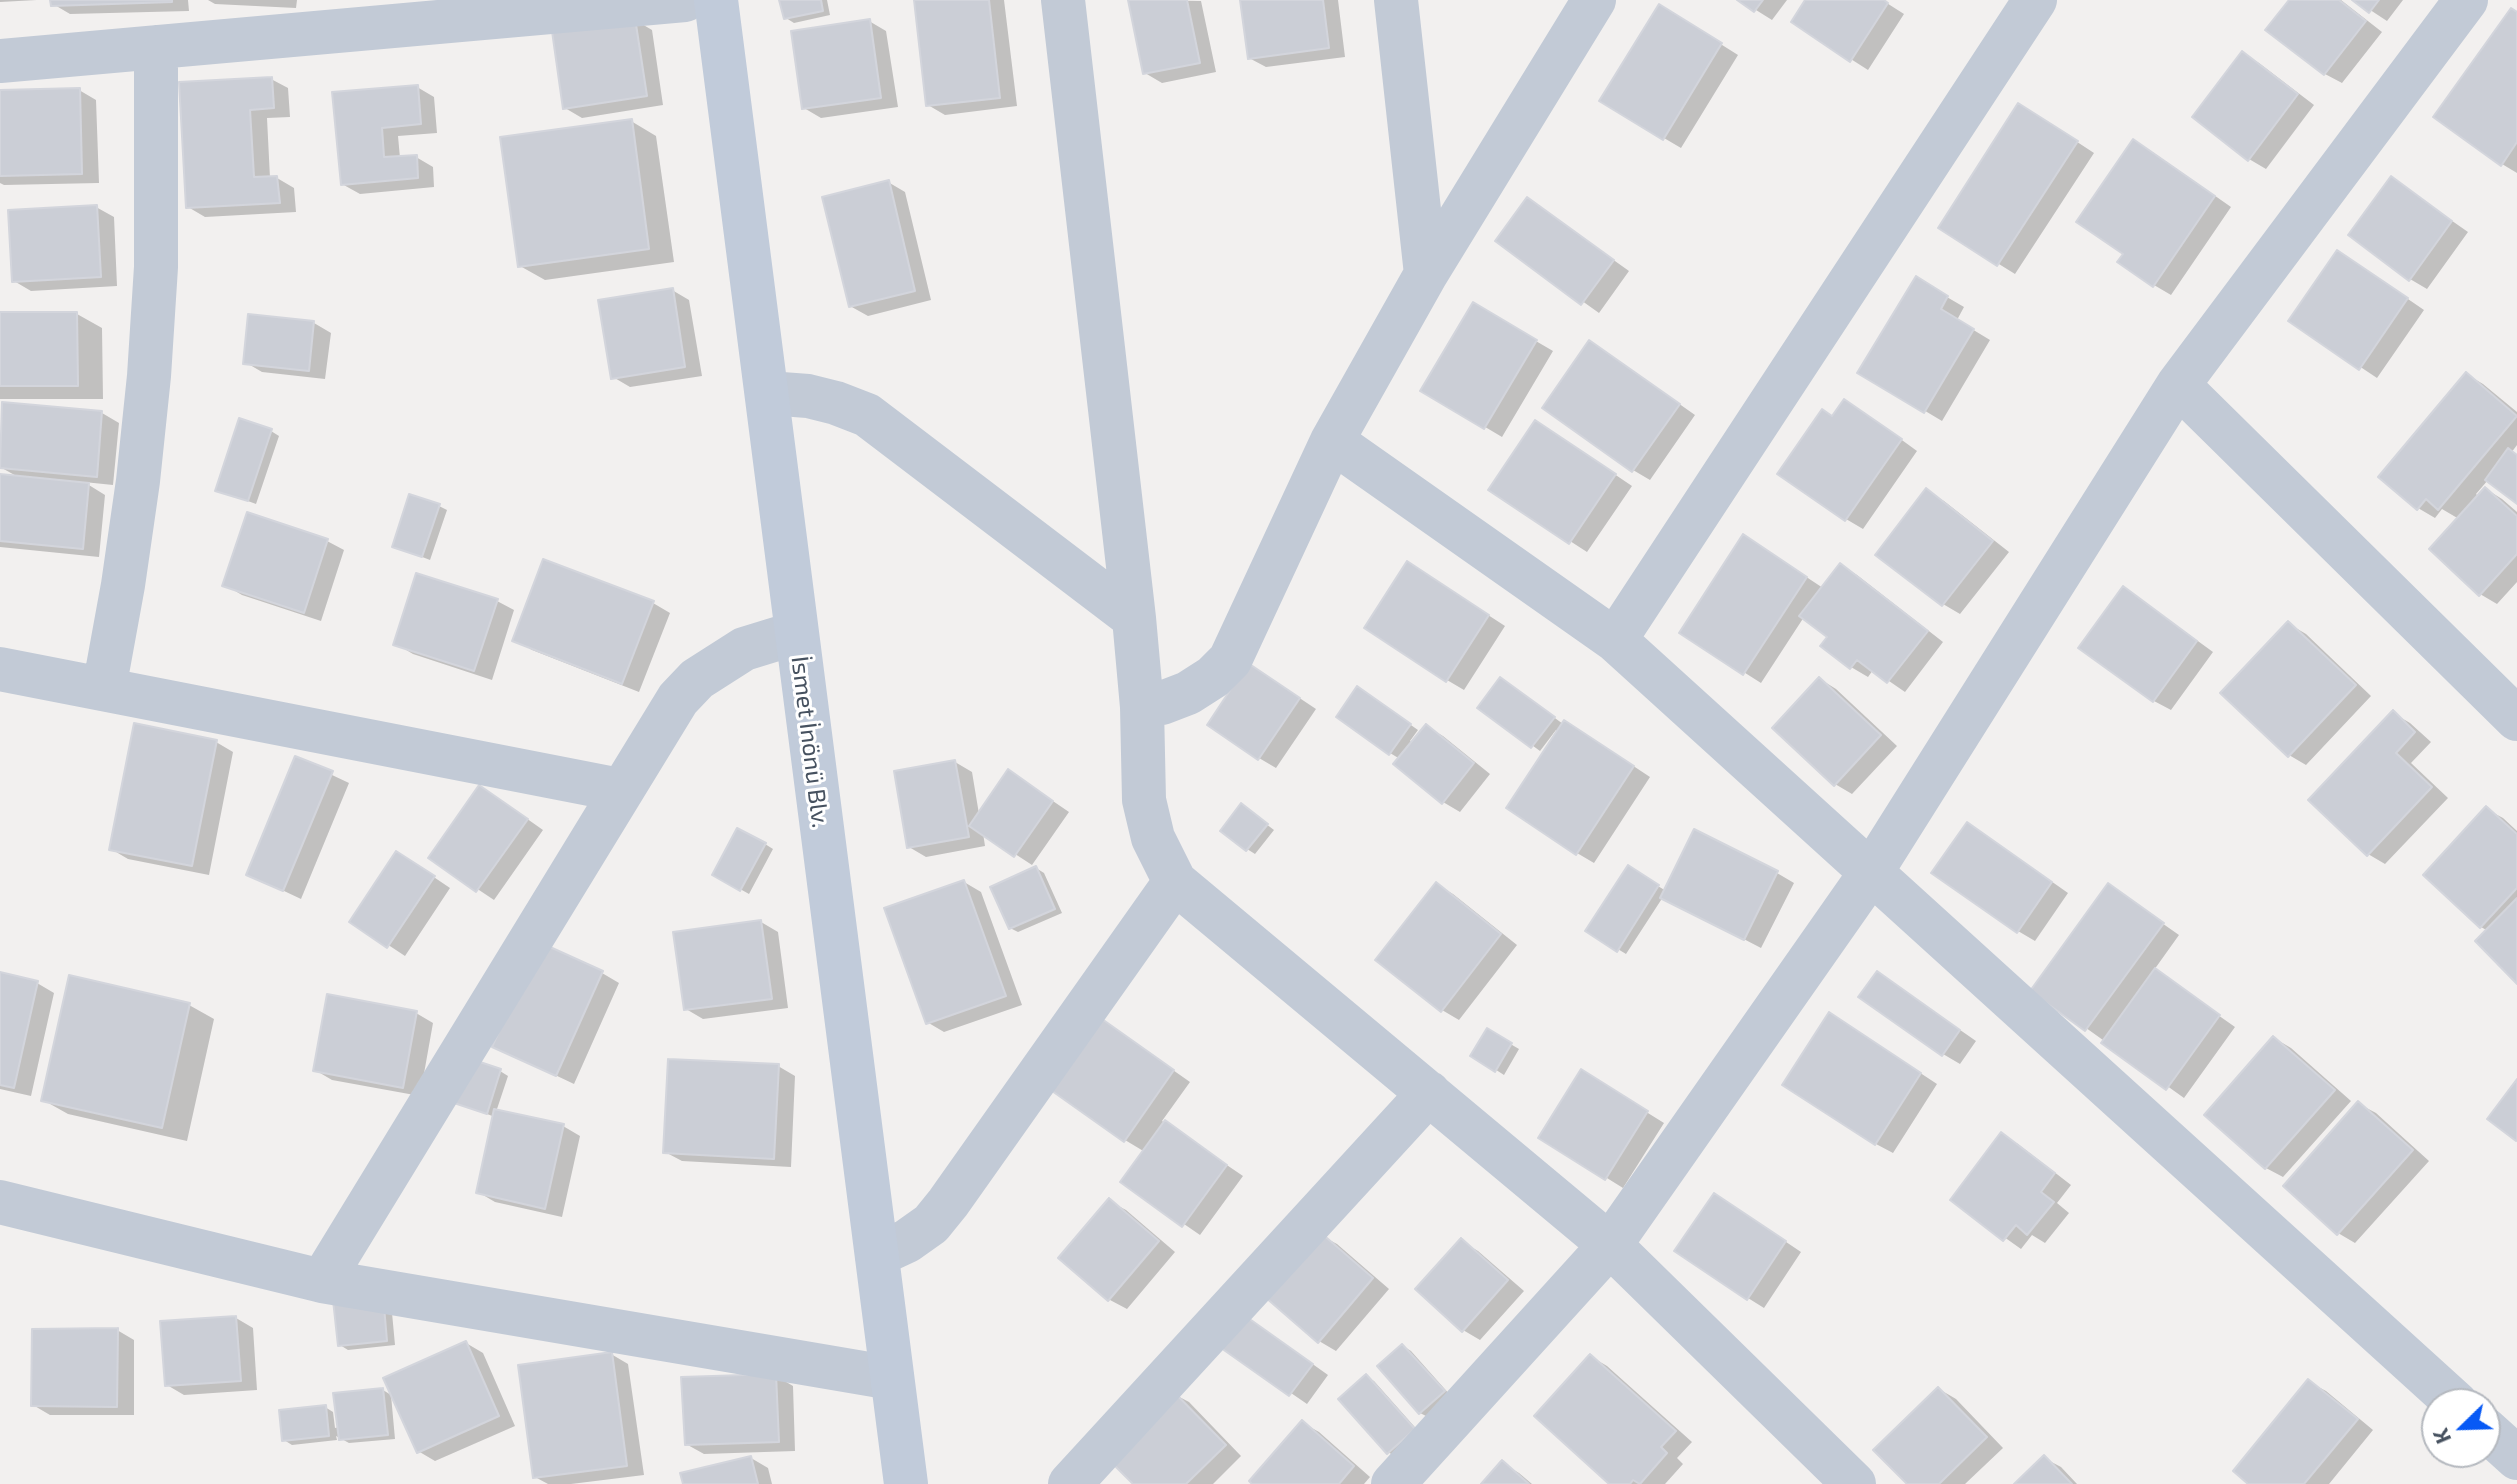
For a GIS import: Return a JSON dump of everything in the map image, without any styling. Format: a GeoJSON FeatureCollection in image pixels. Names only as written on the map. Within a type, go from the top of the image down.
{"type":"FeatureCollection","features":[{"type":"Feature","properties":{"kind":"main road","name":"İsmet İnönü Blv."},"geometry":{"type":"LineString","coordinates":[[716,0],[906,1484]]}},
{"type":"Feature","properties":{"kind":"street"},"geometry":{"type":"LineString","coordinates":[[0,61],[685,0]]}},
{"type":"Feature","properties":{"kind":"street"},"geometry":{"type":"LineString","coordinates":[[1063,0],[1134,618],[1142,707],[1144,800],[1153,838],[1175,882],[1610,1245],[1854,1484]]}},
{"type":"Feature","properties":{"kind":"street"},"geometry":{"type":"LineString","coordinates":[[1396,0],[1426,274]]}},
{"type":"Feature","properties":{"kind":"street"},"geometry":{"type":"LineString","coordinates":[[1142,707],[1188,693],[1213,677],[1230,660],[1332,441],[1426,274],[1594,0]]}},
{"type":"Feature","properties":{"kind":"street"},"geometry":{"type":"LineString","coordinates":[[1615,640],[2035,0]]}},
{"type":"Feature","properties":{"kind":"street"},"geometry":{"type":"LineString","coordinates":[[1393,1484],[1610,1245],[1870,874],[2178,385],[2466,0]]}},
{"type":"Feature","properties":{"kind":"street"},"geometry":{"type":"LineString","coordinates":[[104,689],[125,570],[149,376],[156,267],[156,47]]}},
{"type":"Feature","properties":{"kind":"street"},"geometry":{"type":"LineString","coordinates":[[2178,385],[2517,719]]}},
{"type":"Feature","properties":{"kind":"street"},"geometry":{"type":"LineString","coordinates":[[768,393],[808,396],[867,415],[1134,618]]}},
{"type":"Feature","properties":{"kind":"street"},"geometry":{"type":"LineString","coordinates":[[1332,441],[1615,640],[2439,1388]]}},
{"type":"Feature","properties":{"kind":"street"},"geometry":{"type":"LineString","coordinates":[[322,1281],[678,699],[697,679],[744,649],[796,633]]}},
{"type":"Feature","properties":{"kind":"street"},"geometry":{"type":"LineString","coordinates":[[0,669],[620,790]]}},
{"type":"Feature","properties":{"kind":"street"},"geometry":{"type":"LineString","coordinates":[[877,1255],[907,1241],[931,1224],[948,1203],[1175,882]]}},
{"type":"Feature","properties":{"kind":"street"},"geometry":{"type":"LineString","coordinates":[[1070,1484],[1429,1093]]}},
{"type":"Feature","properties":{"kind":"street"},"geometry":{"type":"LineString","coordinates":[[0,1202],[322,1281],[892,1378]]}},
{"type":"Feature","properties":{"kind":"street"},"geometry":{"type":"LineString","coordinates":[[2501,1444],[2517,1458]]}},
{"type":"Feature","properties":{"kind":"building"},"geometry":{"type":"Polygon","coordinates":[[[50,0],[172,0],[172,2],[51,6],[50,0]]]}},
{"type":"Feature","properties":{"kind":"building"},"geometry":{"type":"Polygon","coordinates":[[[779,0],[821,0],[823,11],[784,19],[779,0]]]}},
{"type":"Feature","properties":{"kind":"building"},"geometry":{"type":"Polygon","coordinates":[[[914,0],[989,0],[1000,98],[926,106],[914,0]]]}},
{"type":"Feature","properties":{"kind":"building"},"geometry":{"type":"Polygon","coordinates":[[[1128,0],[1187,0],[1200,63],[1143,74],[1128,0]]]}},
{"type":"Feature","properties":{"kind":"building"},"geometry":{"type":"Polygon","coordinates":[[[1240,0],[1323,0],[1329,48],[1248,59],[1240,0]]]}},
{"type":"Feature","properties":{"kind":"building"},"geometry":{"type":"Polygon","coordinates":[[[1737,0],[1763,0],[1754,12],[1737,0]]]}},
{"type":"Feature","properties":{"kind":"building"},"geometry":{"type":"Polygon","coordinates":[[[1805,0],[1884,0],[1888,3],[1850,62],[1791,22],[1805,0]]]}},
{"type":"Feature","properties":{"kind":"building"},"geometry":{"type":"Polygon","coordinates":[[[2289,0],[2339,0],[2366,21],[2324,75],[2265,30],[2289,0]]]}},
{"type":"Feature","properties":{"kind":"building"},"geometry":{"type":"Polygon","coordinates":[[[2352,0],[2379,0],[2369,13],[2352,0]]]}},
{"type":"Feature","properties":{"kind":"building"},"geometry":{"type":"Polygon","coordinates":[[[1659,4],[1722,43],[1663,140],[1599,101],[1659,4]]]}},
{"type":"Feature","properties":{"kind":"building"},"geometry":{"type":"Polygon","coordinates":[[[2511,8],[2517,12],[2517,142],[2501,166],[2433,117],[2511,8]]]}},
{"type":"Feature","properties":{"kind":"building"},"geometry":{"type":"Polygon","coordinates":[[[635,18],[647,96],[563,109],[552,31],[635,18]]]}},
{"type":"Feature","properties":{"kind":"building"},"geometry":{"type":"Polygon","coordinates":[[[870,19],[881,98],[802,109],[791,31],[870,19]]]}},
{"type":"Feature","properties":{"kind":"building"},"geometry":{"type":"Polygon","coordinates":[[[2242,51],[2298,94],[2248,161],[2192,117],[2242,51]]]}},
{"type":"Feature","properties":{"kind":"building"},"geometry":{"type":"Polygon","coordinates":[[[272,77],[274,108],[250,110],[254,177],[277,176],[280,203],[186,208],[179,82],[272,77]]]}},
{"type":"Feature","properties":{"kind":"building"},"geometry":{"type":"Polygon","coordinates":[[[418,85],[421,124],[382,128],[384,157],[417,155],[418,178],[341,185],[332,92],[418,85]]]}},
{"type":"Feature","properties":{"kind":"building"},"geometry":{"type":"Polygon","coordinates":[[[80,88],[82,174],[0,176],[0,90],[80,88]]]}},
{"type":"Feature","properties":{"kind":"building"},"geometry":{"type":"Polygon","coordinates":[[[2018,103],[2078,141],[1997,266],[1938,228],[2018,103]]]}},
{"type":"Feature","properties":{"kind":"building"},"geometry":{"type":"Polygon","coordinates":[[[632,119],[649,249],[518,267],[500,137],[632,119]]]}},
{"type":"Feature","properties":{"kind":"building"},"geometry":{"type":"Polygon","coordinates":[[[2133,139],[2215,196],[2153,287],[2117,262],[2123,254],[2076,222],[2133,139]]]}},
{"type":"Feature","properties":{"kind":"building"},"geometry":{"type":"Polygon","coordinates":[[[2391,176],[2452,221],[2409,281],[2348,235],[2391,176]]]}},
{"type":"Feature","properties":{"kind":"building"},"geometry":{"type":"Polygon","coordinates":[[[889,180],[915,291],[849,307],[822,197],[889,180]]]}},
{"type":"Feature","properties":{"kind":"building"},"geometry":{"type":"Polygon","coordinates":[[[1527,197],[1614,260],[1581,305],[1495,241],[1527,197]]]}},
{"type":"Feature","properties":{"kind":"building"},"geometry":{"type":"Polygon","coordinates":[[[97,205],[101,277],[12,282],[8,210],[97,205]]]}},
{"type":"Feature","properties":{"kind":"building"},"geometry":{"type":"Polygon","coordinates":[[[2337,250],[2408,298],[2359,370],[2288,321],[2337,250]]]}},
{"type":"Feature","properties":{"kind":"building"},"geometry":{"type":"Polygon","coordinates":[[[1916,276],[1948,296],[1941,309],[1974,329],[1924,413],[1857,373],[1916,276]]]}},
{"type":"Feature","properties":{"kind":"building"},"geometry":{"type":"Polygon","coordinates":[[[673,288],[685,367],[611,379],[598,300],[673,288]]]}},
{"type":"Feature","properties":{"kind":"building"},"geometry":{"type":"Polygon","coordinates":[[[1473,302],[1537,340],[1484,429],[1420,391],[1473,302]]]}},
{"type":"Feature","properties":{"kind":"building"},"geometry":{"type":"Polygon","coordinates":[[[0,312],[77,312],[78,386],[0,386],[0,312]]]}},
{"type":"Feature","properties":{"kind":"building"},"geometry":{"type":"Polygon","coordinates":[[[248,314],[314,321],[309,371],[243,364],[248,314]]]}},
{"type":"Feature","properties":{"kind":"building"},"geometry":{"type":"Polygon","coordinates":[[[1589,340],[1680,404],[1632,472],[1542,408],[1589,340]]]}},
{"type":"Feature","properties":{"kind":"building"},"geometry":{"type":"Polygon","coordinates":[[[2466,372],[2517,416],[2438,510],[2426,499],[2417,510],[2378,477],[2466,372]]]}},
{"type":"Feature","properties":{"kind":"building"},"geometry":{"type":"Polygon","coordinates":[[[1844,399],[1902,439],[1845,521],[1777,474],[1822,409],[1832,416],[1844,399]]]}},
{"type":"Feature","properties":{"kind":"building"},"geometry":{"type":"Polygon","coordinates":[[[2,402],[102,411],[97,477],[0,468],[2,402]]]}},
{"type":"Feature","properties":{"kind":"building"},"geometry":{"type":"Polygon","coordinates":[[[239,418],[272,429],[248,501],[215,491],[239,418]]]}},
{"type":"Feature","properties":{"kind":"building"},"geometry":{"type":"Polygon","coordinates":[[[1535,420],[1616,474],[1569,544],[1488,490],[1535,420]]]}},
{"type":"Feature","properties":{"kind":"building"},"geometry":{"type":"Polygon","coordinates":[[[2508,448],[2517,455],[2517,504],[2485,480],[2508,448]]]}},
{"type":"Feature","properties":{"kind":"building"},"geometry":{"type":"Polygon","coordinates":[[[0,474],[89,483],[83,549],[0,541],[0,474]]]}},
{"type":"Feature","properties":{"kind":"building"},"geometry":{"type":"Polygon","coordinates":[[[2485,487],[2517,516],[2517,554],[2479,596],[2429,549],[2485,487]]]}},
{"type":"Feature","properties":{"kind":"building"},"geometry":{"type":"Polygon","coordinates":[[[1926,488],[1993,541],[1942,606],[1875,555],[1926,488]]]}},
{"type":"Feature","properties":{"kind":"building"},"geometry":{"type":"Polygon","coordinates":[[[409,494],[440,504],[422,557],[392,547],[409,494]]]}},
{"type":"Feature","properties":{"kind":"building"},"geometry":{"type":"Polygon","coordinates":[[[247,512],[328,539],[304,613],[222,586],[247,512]]]}},
{"type":"Feature","properties":{"kind":"building"},"geometry":{"type":"Polygon","coordinates":[[[1743,534],[1807,577],[1743,675],[1679,633],[1743,534]]]}},
{"type":"Feature","properties":{"kind":"building"},"geometry":{"type":"Polygon","coordinates":[[[543,559],[654,601],[622,684],[512,641],[543,559]]]}},
{"type":"Feature","properties":{"kind":"building"},"geometry":{"type":"Polygon","coordinates":[[[1407,561],[1489,615],[1446,682],[1364,628],[1407,561]]]}},
{"type":"Feature","properties":{"kind":"building"},"geometry":{"type":"Polygon","coordinates":[[[1840,563],[1928,631],[1887,683],[1857,660],[1850,669],[1820,646],[1827,637],[1799,616],[1840,563]]]}},
{"type":"Feature","properties":{"kind":"building"},"geometry":{"type":"Polygon","coordinates":[[[416,573],[498,599],[474,671],[393,645],[416,573]]]}},
{"type":"Feature","properties":{"kind":"building"},"geometry":{"type":"Polygon","coordinates":[[[2123,586],[2197,641],[2153,702],[2078,648],[2123,586]]]}},
{"type":"Feature","properties":{"kind":"building"},"geometry":{"type":"Polygon","coordinates":[[[2288,621],[2356,685],[2288,757],[2220,693],[2288,621]]]}},
{"type":"Feature","properties":{"kind":"building"},"geometry":{"type":"Polygon","coordinates":[[[1248,663],[1300,698],[1258,760],[1207,725],[1248,663]]]}},
{"type":"Feature","properties":{"kind":"building"},"geometry":{"type":"Polygon","coordinates":[[[1500,677],[1555,717],[1531,748],[1477,708],[1500,677]]]}},
{"type":"Feature","properties":{"kind":"building"},"geometry":{"type":"Polygon","coordinates":[[[1819,677],[1881,735],[1834,786],[1772,728],[1819,677]]]}},
{"type":"Feature","properties":{"kind":"building"},"geometry":{"type":"Polygon","coordinates":[[[1357,686],[1411,724],[1389,755],[1336,717],[1357,686]]]}},
{"type":"Feature","properties":{"kind":"building"},"geometry":{"type":"Polygon","coordinates":[[[2393,710],[2415,732],[2396,753],[2432,787],[2367,856],[2308,800],[2393,710]]]}},
{"type":"Feature","properties":{"kind":"building"},"geometry":{"type":"Polygon","coordinates":[[[1564,720],[1634,766],[1576,855],[1506,808],[1564,720]]]}},
{"type":"Feature","properties":{"kind":"building"},"geometry":{"type":"Polygon","coordinates":[[[134,723],[217,740],[192,866],[109,850],[134,723]]]}},
{"type":"Feature","properties":{"kind":"building"},"geometry":{"type":"Polygon","coordinates":[[[1426,724],[1474,763],[1442,804],[1393,764],[1426,724]]]}},
{"type":"Feature","properties":{"kind":"building"},"geometry":{"type":"Polygon","coordinates":[[[295,756],[333,771],[283,891],[246,875],[295,756]]]}},
{"type":"Feature","properties":{"kind":"building"},"geometry":{"type":"Polygon","coordinates":[[[955,760],[969,837],[907,848],[894,771],[955,760]]]}},
{"type":"Feature","properties":{"kind":"building"},"geometry":{"type":"Polygon","coordinates":[[[1008,769],[1053,801],[1014,857],[969,826],[1008,769]]]}},
{"type":"Feature","properties":{"kind":"building"},"geometry":{"type":"Polygon","coordinates":[[[479,785],[528,819],[476,892],[428,858],[479,785]]]}},
{"type":"Feature","properties":{"kind":"building"},"geometry":{"type":"Polygon","coordinates":[[[1241,803],[1268,824],[1246,851],[1220,831],[1241,803]]]}},
{"type":"Feature","properties":{"kind":"building"},"geometry":{"type":"Polygon","coordinates":[[[2486,806],[2517,834],[2517,888],[2480,928],[2423,875],[2486,806]]]}},
{"type":"Feature","properties":{"kind":"building"},"geometry":{"type":"Polygon","coordinates":[[[1967,822],[2052,882],[2017,933],[1931,873],[1967,822]]]}},
{"type":"Feature","properties":{"kind":"building"},"geometry":{"type":"Polygon","coordinates":[[[737,828],[766,843],[740,891],[712,875],[737,828]]]}},
{"type":"Feature","properties":{"kind":"building"},"geometry":{"type":"Polygon","coordinates":[[[1694,829],[1778,871],[1744,940],[1660,898],[1694,829]]]}},
{"type":"Feature","properties":{"kind":"building"},"geometry":{"type":"Polygon","coordinates":[[[396,851],[435,876],[387,948],[349,922],[396,851]]]}},
{"type":"Feature","properties":{"kind":"building"},"geometry":{"type":"Polygon","coordinates":[[[1628,865],[1659,885],[1617,952],[1585,931],[1628,865]]]}},
{"type":"Feature","properties":{"kind":"building"},"geometry":{"type":"Polygon","coordinates":[[[1036,866],[1055,909],[1009,929],[990,887],[1036,866]]]}},
{"type":"Feature","properties":{"kind":"building"},"geometry":{"type":"Polygon","coordinates":[[[964,880],[1006,996],[926,1024],[884,908],[964,880]]]}},
{"type":"Feature","properties":{"kind":"building"},"geometry":{"type":"Polygon","coordinates":[[[1436,882],[1501,934],[1441,1012],[1375,960],[1436,882]]]}},
{"type":"Feature","properties":{"kind":"building"},"geometry":{"type":"Polygon","coordinates":[[[2108,883],[2164,923],[2085,1031],[2030,991],[2108,883]]]}},
{"type":"Feature","properties":{"kind":"building"},"geometry":{"type":"Polygon","coordinates":[[[2517,898],[2517,984],[2475,941],[2517,898]]]}},
{"type":"Feature","properties":{"kind":"building"},"geometry":{"type":"Polygon","coordinates":[[[761,920],[772,999],[684,1010],[673,932],[761,920]]]}},
{"type":"Feature","properties":{"kind":"building"},"geometry":{"type":"Polygon","coordinates":[[[539,942],[603,971],[556,1076],[492,1047],[539,942]]]}},
{"type":"Feature","properties":{"kind":"building"},"geometry":{"type":"Polygon","coordinates":[[[2155,968],[2220,1015],[2166,1090],[2101,1043],[2155,968]]]}},
{"type":"Feature","properties":{"kind":"building"},"geometry":{"type":"Polygon","coordinates":[[[1877,971],[1960,1030],[1942,1056],[1858,997],[1877,971]]]}},
{"type":"Feature","properties":{"kind":"building"},"geometry":{"type":"Polygon","coordinates":[[[0,972],[38,981],[14,1088],[0,1085],[0,972]]]}},
{"type":"Feature","properties":{"kind":"building"},"geometry":{"type":"Polygon","coordinates":[[[69,975],[190,1003],[162,1128],[41,1101],[69,975]]]}},
{"type":"Feature","properties":{"kind":"building"},"geometry":{"type":"Polygon","coordinates":[[[327,994],[417,1011],[403,1088],[313,1071],[327,994]]]}},
{"type":"Feature","properties":{"kind":"building"},"geometry":{"type":"Polygon","coordinates":[[[1829,1012],[1921,1073],[1875,1145],[1782,1085],[1829,1012]]]}},
{"type":"Feature","properties":{"kind":"building"},"geometry":{"type":"Polygon","coordinates":[[[1102,1019],[1174,1070],[1124,1142],[1052,1091],[1102,1019]]]}},
{"type":"Feature","properties":{"kind":"building"},"geometry":{"type":"Polygon","coordinates":[[[1487,1028],[1512,1043],[1495,1072],[1470,1056],[1487,1028]]]}},
{"type":"Feature","properties":{"kind":"building"},"geometry":{"type":"Polygon","coordinates":[[[2273,1036],[2335,1090],[2265,1169],[2204,1115],[2273,1036]]]}},
{"type":"Feature","properties":{"kind":"building"},"geometry":{"type":"Polygon","coordinates":[[[462,1056],[501,1069],[487,1114],[448,1101],[462,1056]]]}},
{"type":"Feature","properties":{"kind":"building"},"geometry":{"type":"Polygon","coordinates":[[[668,1059],[779,1064],[774,1159],[663,1153],[668,1059]]]}},
{"type":"Feature","properties":{"kind":"building"},"geometry":{"type":"Polygon","coordinates":[[[1581,1069],[1648,1111],[1605,1180],[1538,1138],[1581,1069]]]}},
{"type":"Feature","properties":{"kind":"building"},"geometry":{"type":"Polygon","coordinates":[[[2517,1079],[2517,1139],[2516,1141],[2487,1119],[2517,1079]]]}},
{"type":"Feature","properties":{"kind":"building"},"geometry":{"type":"Polygon","coordinates":[[[2358,1101],[2413,1150],[2337,1235],[2283,1186],[2358,1101]]]}},
{"type":"Feature","properties":{"kind":"building"},"geometry":{"type":"Polygon","coordinates":[[[494,1109],[564,1124],[545,1209],[476,1193],[494,1109]]]}},
{"type":"Feature","properties":{"kind":"building"},"geometry":{"type":"Polygon","coordinates":[[[1165,1120],[1227,1165],[1182,1227],[1120,1182],[1165,1120]]]}},
{"type":"Feature","properties":{"kind":"building"},"geometry":{"type":"Polygon","coordinates":[[[2001,1132],[2055,1173],[2041,1192],[2054,1202],[2027,1235],[2016,1225],[2003,1241],[1950,1200],[2001,1132]]]}},
{"type":"Feature","properties":{"kind":"building"},"geometry":{"type":"Polygon","coordinates":[[[1714,1193],[1786,1241],[1747,1300],[1674,1251],[1714,1193]]]}},
{"type":"Feature","properties":{"kind":"building"},"geometry":{"type":"Polygon","coordinates":[[[1109,1198],[1159,1241],[1108,1301],[1058,1258],[1109,1198]]]}},
{"type":"Feature","properties":{"kind":"building"},"geometry":{"type":"Polygon","coordinates":[[[1320,1232],[1373,1278],[1318,1343],[1265,1297],[1320,1232]]]}},
{"type":"Feature","properties":{"kind":"building"},"geometry":{"type":"Polygon","coordinates":[[[1461,1238],[1508,1280],[1462,1332],[1415,1289],[1461,1238]]]}},
{"type":"Feature","properties":{"kind":"building"},"geometry":{"type":"Polygon","coordinates":[[[383,1295],[387,1341],[338,1346],[333,1300],[383,1295]]]}},
{"type":"Feature","properties":{"kind":"building"},"geometry":{"type":"Polygon","coordinates":[[[1244,1315],[1313,1364],[1289,1396],[1221,1348],[1244,1315]]]}},
{"type":"Feature","properties":{"kind":"building"},"geometry":{"type":"Polygon","coordinates":[[[236,1316],[241,1381],[165,1386],[160,1321],[236,1316]]]}},
{"type":"Feature","properties":{"kind":"building"},"geometry":{"type":"Polygon","coordinates":[[[118,1328],[117,1407],[31,1406],[32,1329],[118,1328]]]}},
{"type":"Feature","properties":{"kind":"building"},"geometry":{"type":"Polygon","coordinates":[[[466,1341],[499,1416],[417,1453],[383,1378],[466,1341]]]}},
{"type":"Feature","properties":{"kind":"building"},"geometry":{"type":"Polygon","coordinates":[[[1402,1344],[1445,1391],[1419,1414],[1377,1366],[1402,1344]]]}},
{"type":"Feature","properties":{"kind":"building"},"geometry":{"type":"Polygon","coordinates":[[[612,1352],[627,1466],[533,1478],[518,1365],[612,1352]]]}},
{"type":"Feature","properties":{"kind":"building"},"geometry":{"type":"Polygon","coordinates":[[[1590,1354],[1676,1431],[1661,1447],[1667,1453],[1640,1484],[1633,1480],[1630,1484],[1609,1484],[1534,1416],[1590,1354]]]}},
{"type":"Feature","properties":{"kind":"building"},"geometry":{"type":"Polygon","coordinates":[[[776,1374],[779,1442],[685,1445],[681,1377],[776,1374]]]}},
{"type":"Feature","properties":{"kind":"building"},"geometry":{"type":"Polygon","coordinates":[[[1366,1374],[1415,1429],[1387,1454],[1338,1399],[1366,1374]]]}},
{"type":"Feature","properties":{"kind":"building"},"geometry":{"type":"Polygon","coordinates":[[[2308,1379],[2358,1419],[2304,1484],[2248,1484],[2233,1471],[2308,1379]]]}},
{"type":"Feature","properties":{"kind":"building"},"geometry":{"type":"Polygon","coordinates":[[[1938,1387],[1987,1437],[1939,1484],[1907,1484],[1873,1450],[1938,1387]]]}},
{"type":"Feature","properties":{"kind":"building"},"geometry":{"type":"Polygon","coordinates":[[[383,1388],[388,1435],[339,1440],[333,1393],[383,1388]]]}},
{"type":"Feature","properties":{"kind":"building"},"geometry":{"type":"Polygon","coordinates":[[[1172,1390],[1226,1445],[1186,1484],[1133,1484],[1106,1457],[1172,1390]]]}},
{"type":"Feature","properties":{"kind":"building"},"geometry":{"type":"Polygon","coordinates":[[[326,1405],[329,1436],[282,1441],[279,1410],[326,1405]]]}},
{"type":"Feature","properties":{"kind":"building"},"geometry":{"type":"Polygon","coordinates":[[[1302,1420],[1354,1466],[1339,1484],[1252,1484],[1249,1481],[1302,1420]]]}},
{"type":"Feature","properties":{"kind":"building"},"geometry":{"type":"Polygon","coordinates":[[[2044,1455],[2072,1484],[2014,1484],[2044,1455]]]}},
{"type":"Feature","properties":{"kind":"building"},"geometry":{"type":"Polygon","coordinates":[[[751,1456],[758,1484],[683,1484],[680,1473],[751,1456]]]}},
{"type":"Feature","properties":{"kind":"building"},"geometry":{"type":"Polygon","coordinates":[[[1502,1460],[1529,1484],[1481,1484],[1502,1460]]]}}]}
